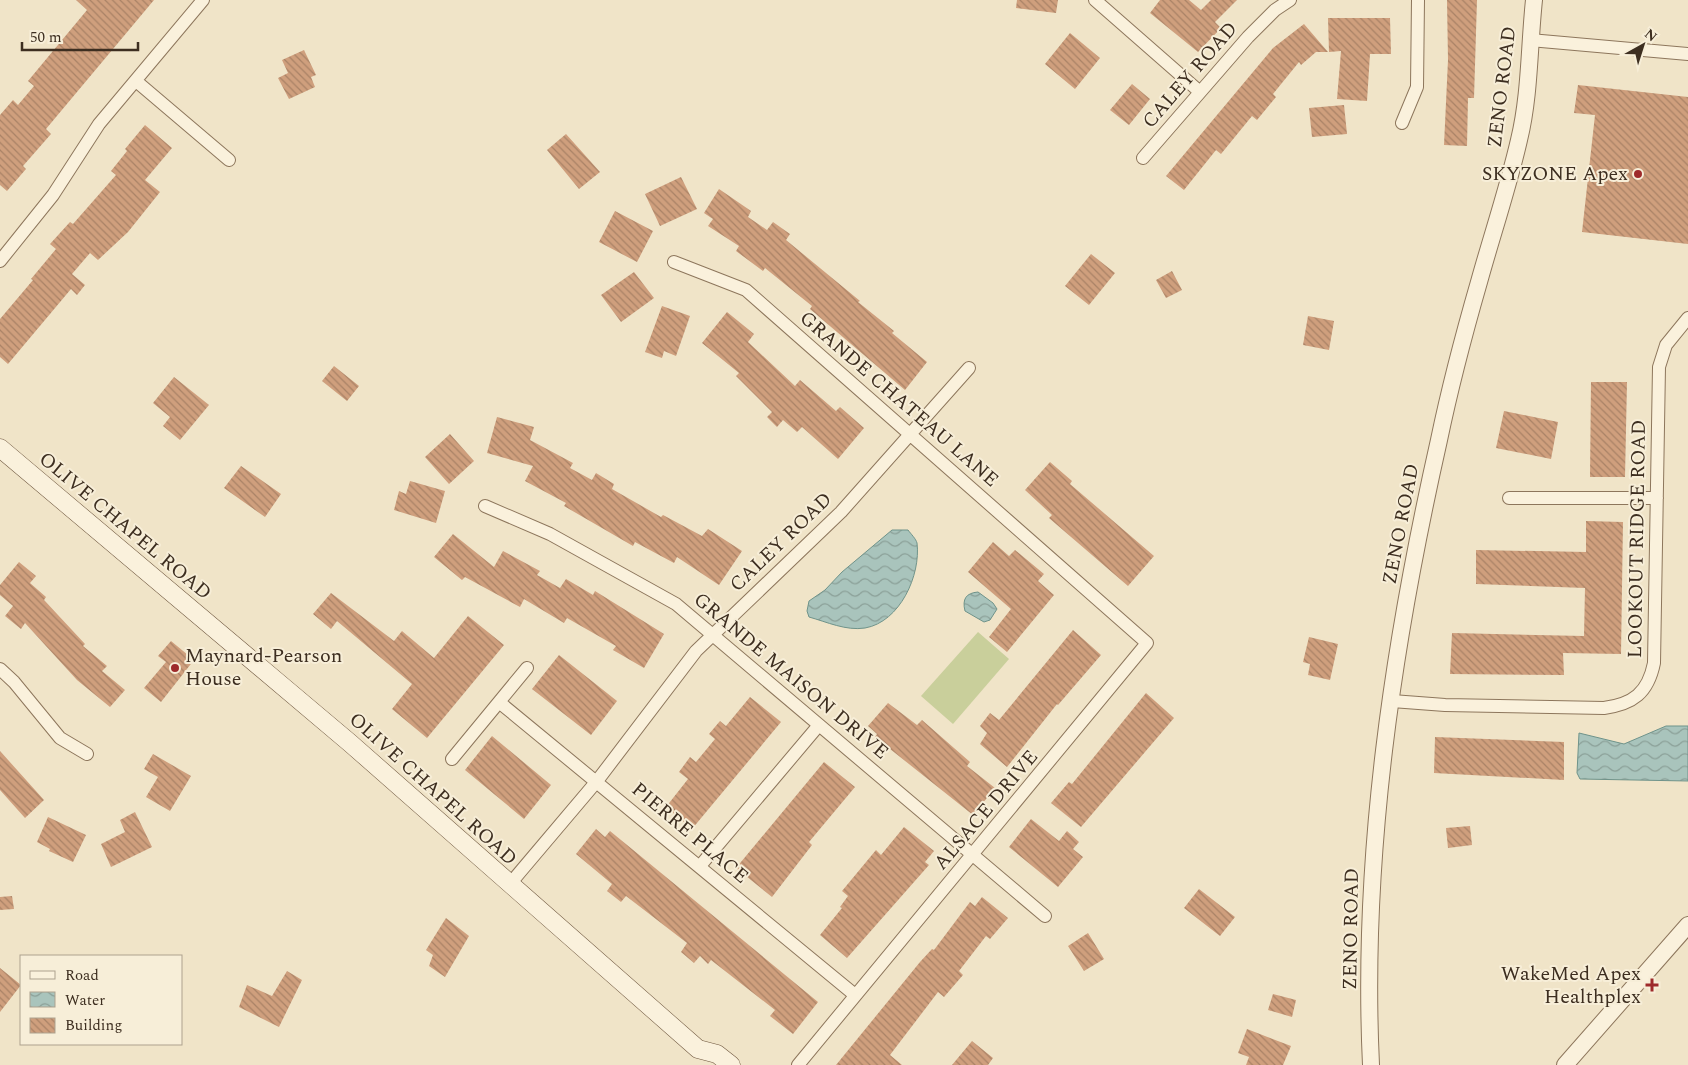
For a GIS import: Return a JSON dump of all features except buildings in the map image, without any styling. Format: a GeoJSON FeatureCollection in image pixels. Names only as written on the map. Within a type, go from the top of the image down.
{"type":"FeatureCollection","features":[{"type":"Feature","properties":{"kind":"main road","name":"OLIVE CHAPEL ROAD"},"geometry":{"type":"LineString","coordinates":[[0,448],[350,743],[701,1057],[717,1054],[731,1065]]}},
{"type":"Feature","properties":{"kind":"street"},"geometry":{"type":"LineString","coordinates":[[0,261],[58,188],[98,124],[203,0]]}},
{"type":"Feature","properties":{"kind":"street"},"geometry":{"type":"LineString","coordinates":[[1095,0],[1200,92]]}},
{"type":"Feature","properties":{"kind":"street","name":"CALEY ROAD"},"geometry":{"type":"LineString","coordinates":[[1144,158],[1264,20],[1290,0]]}},
{"type":"Feature","properties":{"kind":"street"},"geometry":{"type":"LineString","coordinates":[[1402,123],[1417,87],[1418,0]]}},
{"type":"Feature","properties":{"kind":"street","name":"ZENO ROAD"},"geometry":{"type":"LineString","coordinates":[[1371,1065],[1370,907],[1380,801],[1405,613],[1439,440],[1478,282],[1520,139],[1528,83],[1534,0]]}},
{"type":"Feature","properties":{"kind":"street"},"geometry":{"type":"LineString","coordinates":[[1530,40],[1688,54]]}},
{"type":"Feature","properties":{"kind":"street"},"geometry":{"type":"LineString","coordinates":[[136,81],[229,160]]}},
{"type":"Feature","properties":{"kind":"street","name":"GRANDE CHATEAU LANE"},"geometry":{"type":"LineString","coordinates":[[674,262],[746,290],[1085,587]]}},
{"type":"Feature","properties":{"kind":"street","name":"LOOKOUT RIDGE ROAD"},"geometry":{"type":"LineString","coordinates":[[1392,701],[1445,705],[1604,708],[1624,705],[1634,700],[1649,682],[1654,664],[1659,367],[1666,345],[1688,318]]}},
{"type":"Feature","properties":{"kind":"street","name":"CALEY ROAD"},"geometry":{"type":"LineString","coordinates":[[509,885],[597,781],[696,651],[829,524],[969,368]]}},
{"type":"Feature","properties":{"kind":"street"},"geometry":{"type":"LineString","coordinates":[[1509,498],[1656,498]]}},
{"type":"Feature","properties":{"kind":"street","name":"GRANDE MAISON DRIVE"},"geometry":{"type":"LineString","coordinates":[[485,506],[550,534],[655,590],[676,604],[714,634],[1045,916]]}},
{"type":"Feature","properties":{"kind":"street","name":"ALSACE DRIVE"},"geometry":{"type":"LineString","coordinates":[[798,1065],[1147,643],[1085,587]]}},
{"type":"Feature","properties":{"kind":"street"},"geometry":{"type":"LineString","coordinates":[[452,758],[527,668]]}},
{"type":"Feature","properties":{"kind":"street"},"geometry":{"type":"LineString","coordinates":[[0,669],[14,682],[60,738],[87,754]]}},
{"type":"Feature","properties":{"kind":"street","name":"PIERRE PLACE"},"geometry":{"type":"LineString","coordinates":[[499,702],[700,866],[855,996]]}},
{"type":"Feature","properties":{"kind":"street"},"geometry":{"type":"LineString","coordinates":[[700,866],[819,725]]}},
{"type":"Feature","properties":{"kind":"street"},"geometry":{"type":"LineString","coordinates":[[1565,1065],[1688,925]]}},
{"type":"Feature","properties":{"kind":"green space"},"geometry":{"type":"Polygon","coordinates":[[[978,632],[1009,659],[953,724],[921,696],[978,632]]]}},
{"type":"Feature","properties":{"kind":"water"},"geometry":{"type":"Polygon","coordinates":[[[892,530],[908,530],[917,543],[917,556],[912,582],[898,607],[877,624],[858,629],[809,617],[807,611],[809,601],[825,590],[842,572],[892,530]]]}},
{"type":"Feature","properties":{"kind":"water"},"geometry":{"type":"Polygon","coordinates":[[[978,592],[993,603],[997,609],[990,620],[984,622],[965,611],[964,603],[966,597],[978,592]]]}},
{"type":"Feature","properties":{"kind":"water"},"geometry":{"type":"Polygon","coordinates":[[[1666,726],[1688,726],[1688,781],[1580,779],[1577,773],[1579,733],[1624,744],[1666,726]]]}},
{"type":"Feature","properties":{"kind":"place","name":"SKYZONE Apex"},"geometry":{"type":"Point","coordinates":[1638,174]}},
{"type":"Feature","properties":{"kind":"place","name":"Maynard-Pearson House"},"geometry":{"type":"Point","coordinates":[175,668]}},
{"type":"Feature","properties":{"kind":"place","name":"WakeMed Apex Healthplex"},"geometry":{"type":"Point","coordinates":[1652,985]}}]}
